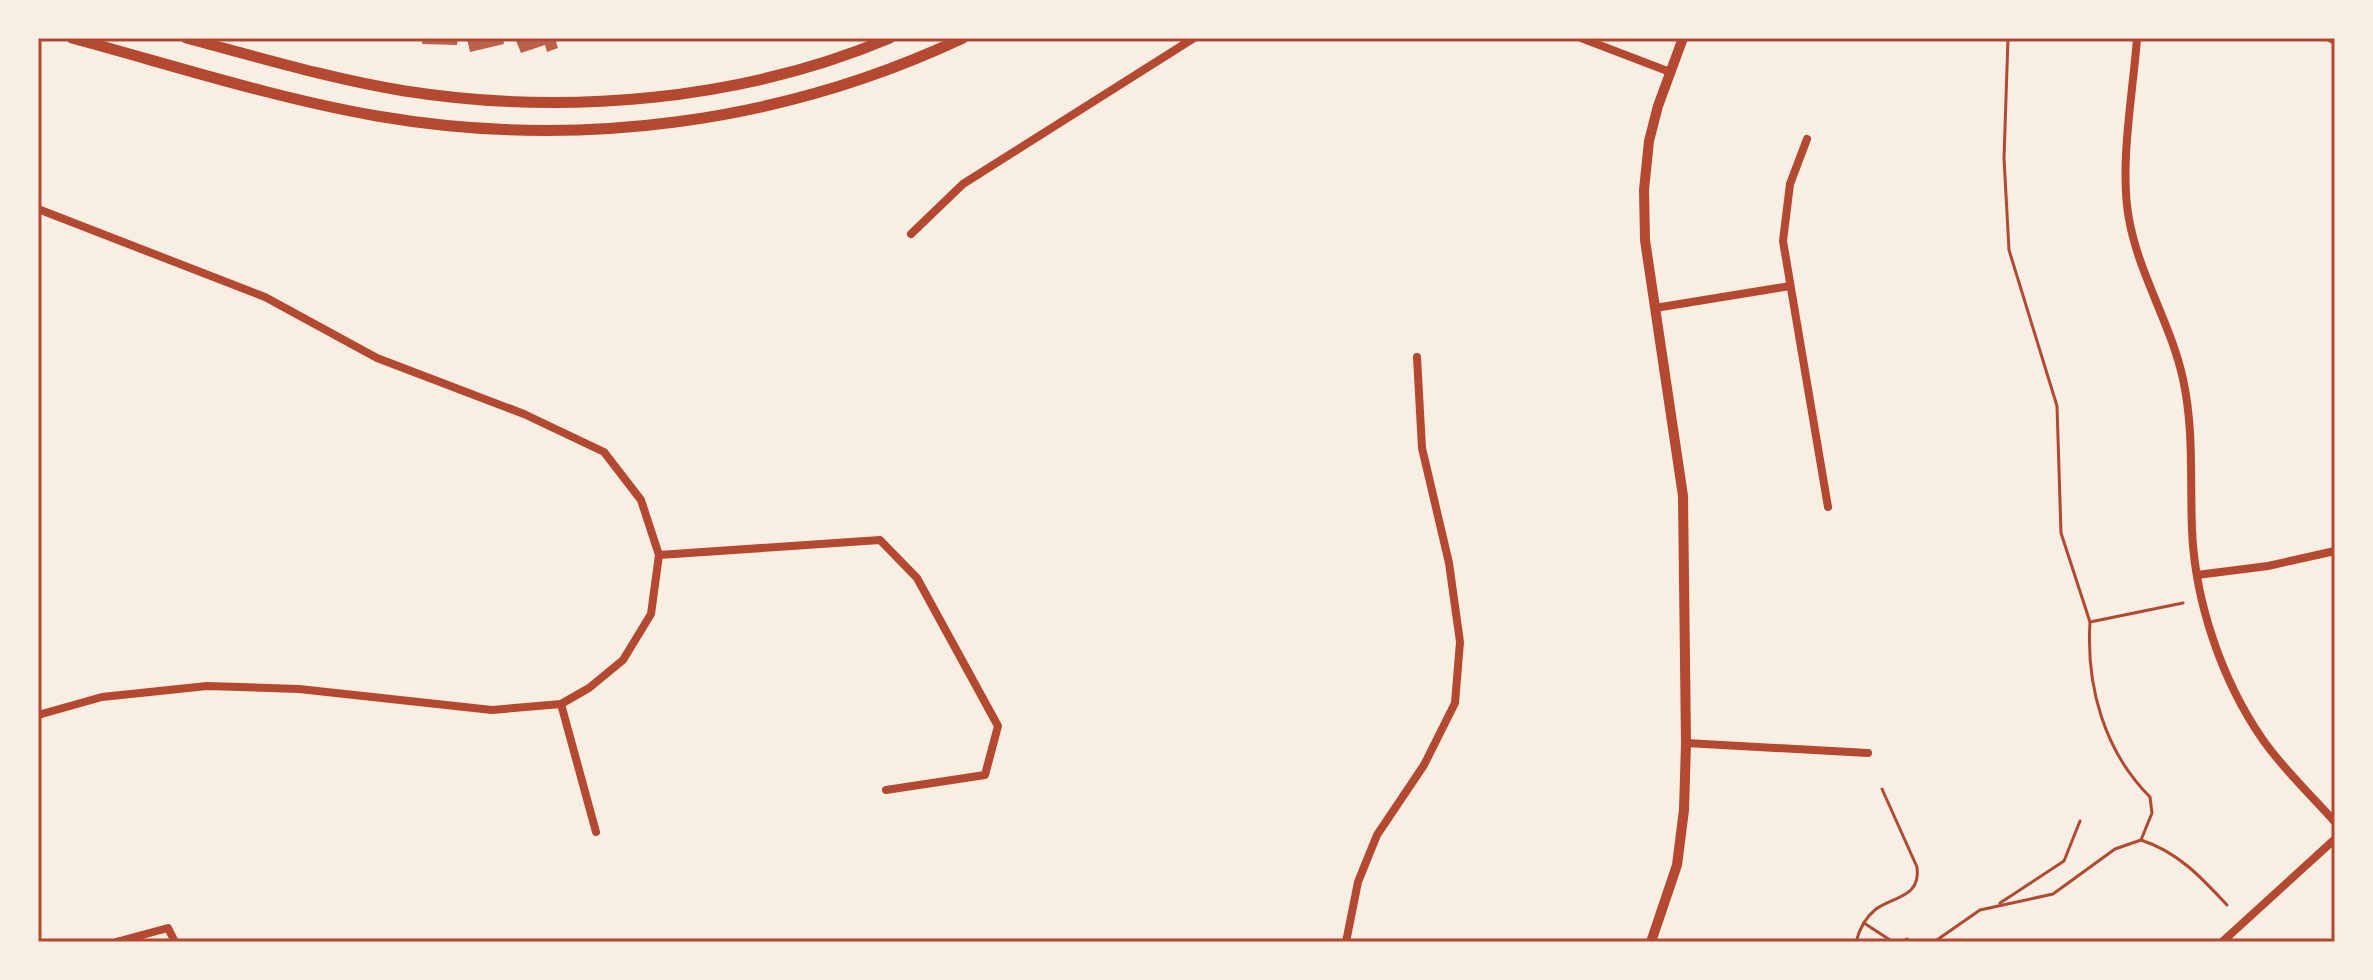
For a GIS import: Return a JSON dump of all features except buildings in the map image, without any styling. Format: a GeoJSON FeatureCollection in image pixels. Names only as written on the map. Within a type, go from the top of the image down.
{"type":"FeatureCollection","features":[{"type":"Feature","properties":{"kind":"main road"},"geometry":{"type":"LineString","coordinates":[[72,38],[374,116],[528,131],[682,124],[831,89],[963,38]]}},
{"type":"Feature","properties":{"kind":"main road"},"geometry":{"type":"LineString","coordinates":[[186,38],[402,90],[483,100],[566,101],[622,99],[719,87],[791,70],[890,38]]}},
{"type":"Feature","properties":{"kind":"street"},"geometry":{"type":"LineString","coordinates":[[911,234],[963,184],[1194,38]]}},
{"type":"Feature","properties":{"kind":"street"},"geometry":{"type":"LineString","coordinates":[[1581,38],[1670,72]]}},
{"type":"Feature","properties":{"kind":"street"},"geometry":{"type":"LineString","coordinates":[[1651,942],[1677,865],[1684,810],[1686,743],[1683,496],[1676,429],[1645,240],[1644,190],[1649,141],[1683,38]]}},
{"type":"Feature","properties":{"kind":"street"},"geometry":{"type":"LineString","coordinates":[[2137,38],[2126,180],[2128,216],[2137,253],[2161,310],[2183,379],[2190,430],[2192,532],[2197,575],[2211,633],[2239,698],[2263,739],[2335,822]]}},
{"type":"Feature","properties":{"kind":"street"},"geometry":{"type":"LineString","coordinates":[[1807,139],[1790,184],[1783,214],[1783,241],[1828,507]]}},
{"type":"Feature","properties":{"kind":"street"},"geometry":{"type":"LineString","coordinates":[[38,209],[265,297],[377,358],[524,414],[604,452],[641,500],[659,555],[651,614],[623,660],[589,688],[561,704],[492,710],[299,689],[207,686],[102,697],[38,715]]}},
{"type":"Feature","properties":{"kind":"street"},"geometry":{"type":"LineString","coordinates":[[1655,308],[1790,286]]}},
{"type":"Feature","properties":{"kind":"street"},"geometry":{"type":"LineString","coordinates":[[1346,942],[1358,882],[1377,835],[1424,765],[1455,703],[1460,642],[1449,563],[1422,448],[1417,357]]}},
{"type":"Feature","properties":{"kind":"street"},"geometry":{"type":"LineString","coordinates":[[659,555],[880,540],[917,578],[998,726],[985,775],[886,790]]}},
{"type":"Feature","properties":{"kind":"street"},"geometry":{"type":"LineString","coordinates":[[2197,575],[2268,566],[2335,551]]}},
{"type":"Feature","properties":{"kind":"street"},"geometry":{"type":"LineString","coordinates":[[561,704],[596,832]]}},
{"type":"Feature","properties":{"kind":"street"},"geometry":{"type":"LineString","coordinates":[[1686,743],[1868,753]]}},
{"type":"Feature","properties":{"kind":"street"},"geometry":{"type":"LineString","coordinates":[[2222,942],[2335,839]]}},
{"type":"Feature","properties":{"kind":"street"},"geometry":{"type":"LineString","coordinates":[[116,942],[168,928],[175,942]]}},
{"type":"Feature","properties":{"kind":"path"},"geometry":{"type":"LineString","coordinates":[[2008,38],[2004,158],[2009,250],[2057,406],[2061,442],[2057,497],[2061,533],[2090,622],[2088,652],[2098,709],[2127,774],[2150,797],[2152,813],[2141,840]]}},
{"type":"Feature","properties":{"kind":"path"},"geometry":{"type":"LineString","coordinates":[[2090,622],[2183,603]]}},
{"type":"Feature","properties":{"kind":"path"},"geometry":{"type":"LineString","coordinates":[[1856,942],[1864,923],[1876,910],[1908,895],[1918,880],[1917,867],[1882,789]]}},
{"type":"Feature","properties":{"kind":"path"},"geometry":{"type":"LineString","coordinates":[[1996,905],[2064,861],[2080,821]]}},
{"type":"Feature","properties":{"kind":"path"},"geometry":{"type":"LineString","coordinates":[[1934,942],[1980,910],[2038,900],[2053,894],[2115,849],[2141,840],[2172,852],[2227,905]]}},
{"type":"Feature","properties":{"kind":"path"},"geometry":{"type":"LineString","coordinates":[[1864,923],[1893,942]]}},
{"type":"Feature","properties":{"kind":"path"},"geometry":{"type":"LineString","coordinates":[[1901,942],[1907,939],[1912,942]]}}]}
